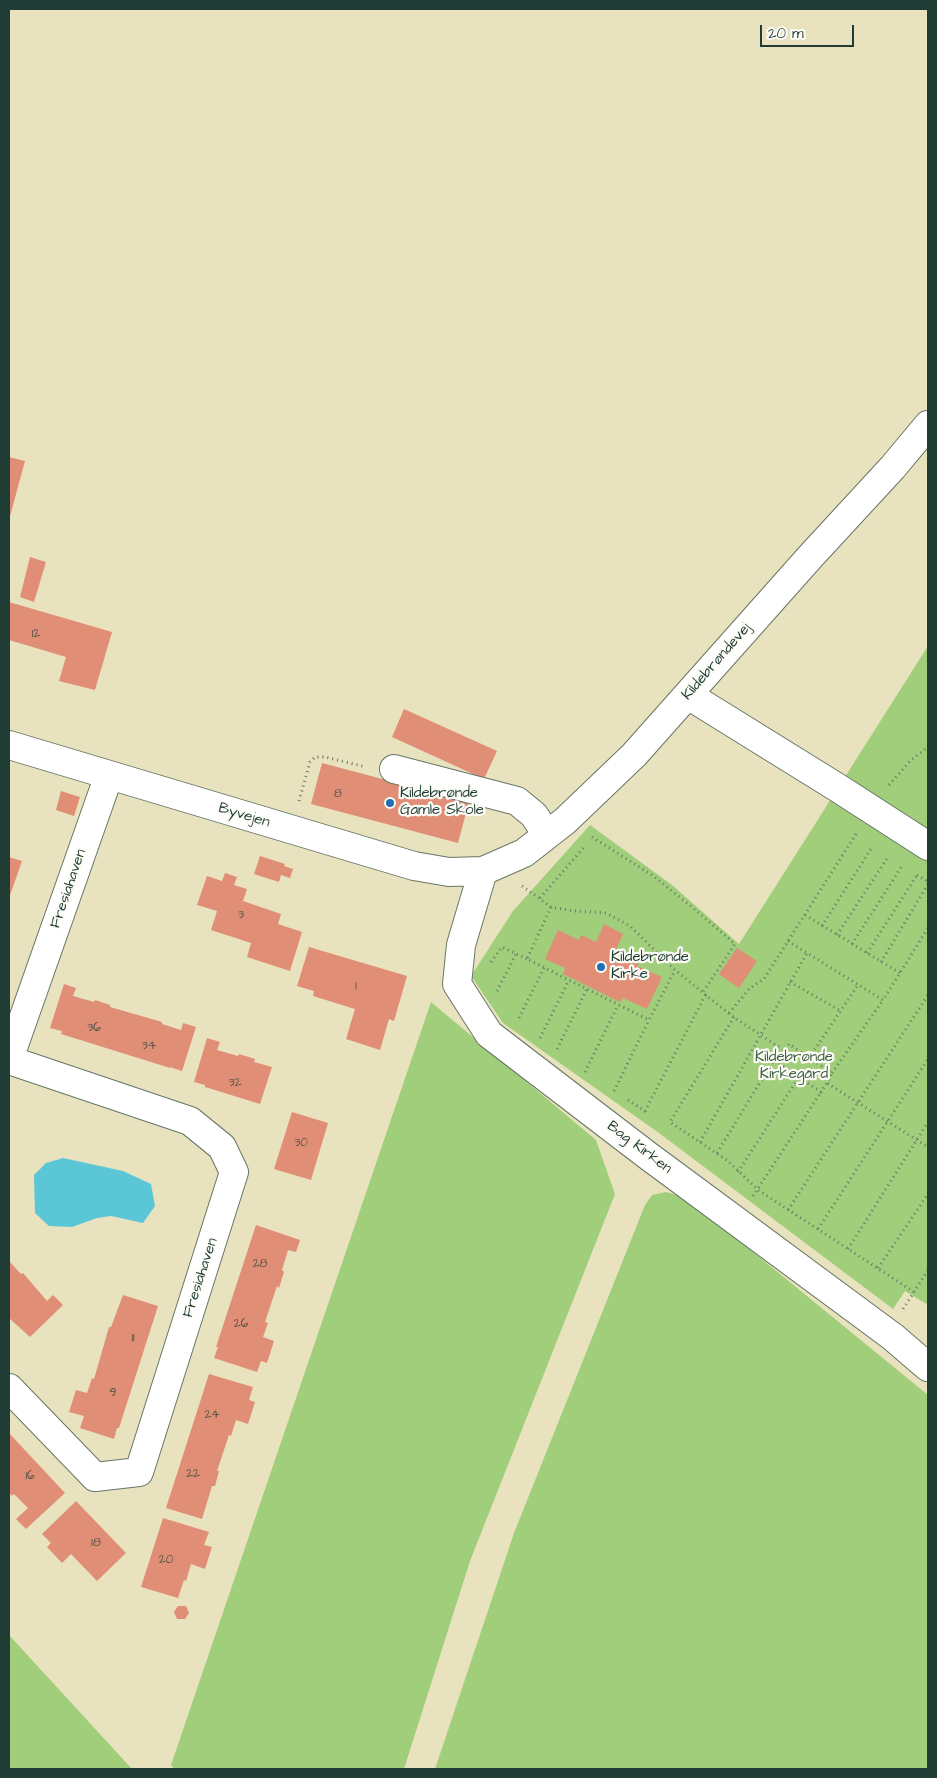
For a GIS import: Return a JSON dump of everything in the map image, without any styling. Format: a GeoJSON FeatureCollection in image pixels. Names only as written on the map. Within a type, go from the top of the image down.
{"type":"FeatureCollection","features":[{"type":"Feature","properties":{"kind":"street","name":"Kildebrøndevej"},"geometry":{"type":"LineString","coordinates":[[485,870],[524,853],[565,821],[634,755],[810,557],[893,467],[928,425]]}},
{"type":"Feature","properties":{"kind":"street"},"geometry":{"type":"LineString","coordinates":[[688,695],[928,846]]}},
{"type":"Feature","properties":{"kind":"street","name":"Byvejen"},"geometry":{"type":"LineString","coordinates":[[9,745],[414,866],[449,872],[485,870]]}},
{"type":"Feature","properties":{"kind":"street"},"geometry":{"type":"LineString","coordinates":[[394,769],[517,801],[534,815],[547,835]]}},
{"type":"Feature","properties":{"kind":"street","name":"Fresiahaven"},"geometry":{"type":"LineString","coordinates":[[9,1388],[95,1477],[139,1472],[234,1172],[222,1147],[190,1121],[9,1059],[108,775]]}},
{"type":"Feature","properties":{"kind":"street","name":"Bag Kirken"},"geometry":{"type":"LineString","coordinates":[[485,870],[461,945],[457,984],[489,1034],[647,1155],[888,1334],[928,1367]]}},
{"type":"Feature","properties":{"kind":"path"},"geometry":{"type":"LineString","coordinates":[[729,1014],[750,988],[764,979],[872,810],[898,775],[928,747]]}},
{"type":"Feature","properties":{"kind":"path"},"geometry":{"type":"LineString","coordinates":[[291,830],[310,762],[315,757],[325,757],[366,767],[394,769]]}},
{"type":"Feature","properties":{"kind":"path"},"geometry":{"type":"LineString","coordinates":[[540,898],[593,836],[652,875],[734,944],[704,993],[645,1111],[606,1086]]}},
{"type":"Feature","properties":{"kind":"path"},"geometry":{"type":"LineString","coordinates":[[822,926],[872,847]]}},
{"type":"Feature","properties":{"kind":"path"},"geometry":{"type":"LineString","coordinates":[[837,935],[888,857]]}},
{"type":"Feature","properties":{"kind":"path"},"geometry":{"type":"LineString","coordinates":[[852,944],[902,866]]}},
{"type":"Feature","properties":{"kind":"path"},"geometry":{"type":"LineString","coordinates":[[485,870],[518,883],[551,907],[574,911],[606,912],[630,926],[675,970],[729,1014],[785,1051]]}},
{"type":"Feature","properties":{"kind":"path"},"geometry":{"type":"LineString","coordinates":[[867,953],[917,875]]}},
{"type":"Feature","properties":{"kind":"path"},"geometry":{"type":"LineString","coordinates":[[881,962],[928,884]]}},
{"type":"Feature","properties":{"kind":"path"},"geometry":{"type":"LineString","coordinates":[[527,959],[551,907]]}},
{"type":"Feature","properties":{"kind":"path"},"geometry":{"type":"LineString","coordinates":[[804,915],[900,973]]}},
{"type":"Feature","properties":{"kind":"path"},"geometry":{"type":"LineString","coordinates":[[758,1190],[832,1073],[883,1000],[928,928]]}},
{"type":"Feature","properties":{"kind":"path"},"geometry":{"type":"LineString","coordinates":[[788,941],[883,1000]]}},
{"type":"Feature","properties":{"kind":"path"},"geometry":{"type":"LineString","coordinates":[[486,969],[502,947],[649,1020]]}},
{"type":"Feature","properties":{"kind":"path"},"geometry":{"type":"LineString","coordinates":[[700,1142],[806,953]]}},
{"type":"Feature","properties":{"kind":"path"},"geometry":{"type":"LineString","coordinates":[[494,997],[516,954]]}},
{"type":"Feature","properties":{"kind":"path"},"geometry":{"type":"LineString","coordinates":[[516,1025],[544,968]]}},
{"type":"Feature","properties":{"kind":"path"},"geometry":{"type":"LineString","coordinates":[[614,1090],[675,970]]}},
{"type":"Feature","properties":{"kind":"path"},"geometry":{"type":"LineString","coordinates":[[544,1044],[539,1040],[569,980]]}},
{"type":"Feature","properties":{"kind":"path"},"geometry":{"type":"LineString","coordinates":[[790,982],[840,1011]]}},
{"type":"Feature","properties":{"kind":"path"},"geometry":{"type":"LineString","coordinates":[[809,1058],[858,984]]}},
{"type":"Feature","properties":{"kind":"path"},"geometry":{"type":"LineString","coordinates":[[550,1048],[555,1052],[586,989]]}},
{"type":"Feature","properties":{"kind":"path"},"geometry":{"type":"LineString","coordinates":[[788,1210],[928,994]]}},
{"type":"Feature","properties":{"kind":"path"},"geometry":{"type":"LineString","coordinates":[[585,1072],[618,1005]]}},
{"type":"Feature","properties":{"kind":"path"},"geometry":{"type":"LineString","coordinates":[[734,1017],[670,1122],[728,1161],[758,1190],[914,1292]]}},
{"type":"Feature","properties":{"kind":"path"},"geometry":{"type":"LineString","coordinates":[[778,1063],[789,1044],[832,1073]]}},
{"type":"Feature","properties":{"kind":"path"},"geometry":{"type":"LineString","coordinates":[[818,1229],[928,1059]]}},
{"type":"Feature","properties":{"kind":"path"},"geometry":{"type":"LineString","coordinates":[[717,1153],[773,1061],[821,1092]]}},
{"type":"Feature","properties":{"kind":"path"},"geometry":{"type":"LineString","coordinates":[[578,1067],[592,1076]]}},
{"type":"Feature","properties":{"kind":"path"},"geometry":{"type":"LineString","coordinates":[[738,1172],[799,1077]]}},
{"type":"Feature","properties":{"kind":"path"},"geometry":{"type":"LineString","coordinates":[[827,1083],[928,1147]]}},
{"type":"Feature","properties":{"kind":"path"},"geometry":{"type":"LineString","coordinates":[[848,1249],[928,1122]]}},
{"type":"Feature","properties":{"kind":"path"},"geometry":{"type":"LineString","coordinates":[[878,1268],[928,1194]]}},
{"type":"Feature","properties":{"kind":"path"},"geometry":{"type":"LineString","coordinates":[[888,1334],[928,1270]]}},
{"type":"Feature","properties":{"kind":"green space","name":"Kildebrønde Kirkegård"},"geometry":{"type":"Polygon","coordinates":[[[928,646],[928,1305],[905,1291],[893,1309],[659,1133],[503,1023],[471,976],[513,911],[590,825],[672,885],[739,944],[928,646]]]}},
{"type":"Feature","properties":{"kind":"green space"},"geometry":{"type":"Polygon","coordinates":[[[431,1002],[596,1140],[615,1194],[470,1561],[404,1769],[174,1769],[171,1765],[431,1002]]]}},
{"type":"Feature","properties":{"kind":"green space"},"geometry":{"type":"Polygon","coordinates":[[[666,1192],[687,1198],[928,1395],[928,1769],[435,1769],[514,1533],[645,1205],[652,1195],[666,1192]]]}},
{"type":"Feature","properties":{"kind":"green space"},"geometry":{"type":"Polygon","coordinates":[[[9,1635],[132,1769],[9,1769],[9,1635]]]}},
{"type":"Feature","properties":{"kind":"water"},"geometry":{"type":"Polygon","coordinates":[[[63,1158],[123,1171],[151,1184],[155,1206],[143,1223],[111,1216],[97,1218],[72,1227],[49,1226],[35,1213],[34,1175],[46,1163],[63,1158]]]}},
{"type":"Feature","properties":{"kind":"building"},"geometry":{"type":"Polygon","coordinates":[[[9,457],[25,461],[9,520],[9,457]]]}},
{"type":"Feature","properties":{"kind":"building"},"geometry":{"type":"Polygon","coordinates":[[[30,557],[46,562],[34,602],[20,597],[30,557]]]}},
{"type":"Feature","properties":{"kind":"building"},"geometry":{"type":"Polygon","coordinates":[[[9,602],[112,632],[95,690],[59,681],[66,657],[9,640],[9,602]]]}},
{"type":"Feature","properties":{"kind":"building"},"geometry":{"type":"Polygon","coordinates":[[[404,709],[497,751],[484,779],[392,737],[404,709]]]}},
{"type":"Feature","properties":{"kind":"building","name":"Kildebrønde Gamle Skole"},"geometry":{"type":"Polygon","coordinates":[[[322,763],[469,802],[458,843],[311,804],[322,763]]]}},
{"type":"Feature","properties":{"kind":"building"},"geometry":{"type":"Polygon","coordinates":[[[61,791],[80,797],[74,816],[56,810],[61,791]]]}},
{"type":"Feature","properties":{"kind":"building"},"geometry":{"type":"Polygon","coordinates":[[[260,856],[285,864],[284,866],[293,869],[290,878],[281,875],[279,882],[254,874],[260,856]]]}},
{"type":"Feature","properties":{"kind":"building"},"geometry":{"type":"Polygon","coordinates":[[[9,857],[22,861],[9,898],[9,857]]]}},
{"type":"Feature","properties":{"kind":"building"},"geometry":{"type":"Polygon","coordinates":[[[225,873],[237,877],[234,885],[247,889],[243,901],[281,914],[278,924],[302,932],[290,971],[247,957],[251,943],[211,930],[217,911],[197,905],[207,876],[222,881],[225,873]]]}},
{"type":"Feature","properties":{"kind":"building","name":"Kildebrønde Kirke"},"geometry":{"type":"Polygon","coordinates":[[[604,924],[623,934],[615,952],[639,962],[637,966],[662,977],[647,1009],[623,998],[620,1002],[563,974],[565,968],[545,959],[558,930],[579,940],[581,935],[596,942],[604,924]]]}},
{"type":"Feature","properties":{"kind":"building"},"geometry":{"type":"Polygon","coordinates":[[[309,947],[407,976],[394,1021],[389,1019],[380,1050],[346,1039],[355,1009],[313,996],[314,991],[297,986],[309,947]]]}},
{"type":"Feature","properties":{"kind":"building"},"geometry":{"type":"Polygon","coordinates":[[[737,948],[757,961],[739,988],[719,974],[737,948]]]}},
{"type":"Feature","properties":{"kind":"building"},"geometry":{"type":"Polygon","coordinates":[[[64,984],[76,988],[73,996],[94,1002],[95,1000],[110,1005],[110,1007],[162,1022],[162,1024],[181,1030],[183,1023],[196,1027],[182,1071],[61,1034],[62,1031],[50,1028],[64,984]]]}},
{"type":"Feature","properties":{"kind":"building"},"geometry":{"type":"Polygon","coordinates":[[[207,1038],[220,1042],[217,1050],[238,1056],[239,1054],[255,1059],[254,1062],[272,1067],[260,1104],[194,1082],[207,1038]]]}},
{"type":"Feature","properties":{"kind":"building"},"geometry":{"type":"Polygon","coordinates":[[[292,1112],[328,1123],[311,1180],[274,1169],[292,1112]]]}},
{"type":"Feature","properties":{"kind":"building"},"geometry":{"type":"Polygon","coordinates":[[[256,1225],[300,1240],[296,1252],[288,1250],[279,1288],[277,1286],[265,1322],[268,1323],[263,1337],[274,1341],[267,1363],[261,1361],[257,1372],[214,1358],[256,1225]]]}},
{"type":"Feature","properties":{"kind":"building"},"geometry":{"type":"Polygon","coordinates":[[[9,1261],[21,1274],[23,1273],[47,1301],[53,1295],[63,1305],[30,1337],[9,1318],[9,1261]]]}},
{"type":"Feature","properties":{"kind":"building"},"geometry":{"type":"Polygon","coordinates":[[[123,1295],[158,1306],[114,1439],[80,1428],[84,1416],[69,1412],[76,1390],[87,1393],[92,1378],[94,1379],[109,1327],[111,1327],[123,1295]]]}},
{"type":"Feature","properties":{"kind":"building"},"geometry":{"type":"Polygon","coordinates":[[[209,1374],[253,1387],[249,1400],[255,1402],[248,1424],[236,1420],[231,1436],[229,1435],[217,1471],[219,1471],[215,1486],[212,1486],[202,1519],[166,1508],[209,1374]]]}},
{"type":"Feature","properties":{"kind":"building"},"geometry":{"type":"Polygon","coordinates":[[[9,1433],[65,1493],[26,1529],[16,1519],[28,1508],[14,1494],[12,1496],[9,1492],[9,1433]]]}},
{"type":"Feature","properties":{"kind":"building"},"geometry":{"type":"Polygon","coordinates":[[[76,1501],[126,1553],[97,1581],[71,1554],[62,1563],[47,1547],[51,1543],[42,1534],[76,1501]]]}},
{"type":"Feature","properties":{"kind":"building"},"geometry":{"type":"Polygon","coordinates":[[[163,1518],[209,1532],[204,1545],[212,1547],[205,1569],[191,1564],[178,1598],[141,1587],[163,1518]]]}},
{"type":"Feature","properties":{"kind":"building"},"geometry":{"type":"Polygon","coordinates":[[[178,1606],[186,1606],[189,1613],[185,1619],[177,1619],[174,1612],[178,1606]]]}},
{"type":"Feature","properties":{"kind":"place","name":"Kildebrønde Gamle Skole"},"geometry":{"type":"Point","coordinates":[390,803]}},
{"type":"Feature","properties":{"kind":"place","name":"Kildebrønde Kirke"},"geometry":{"type":"Point","coordinates":[601,967]}}]}
